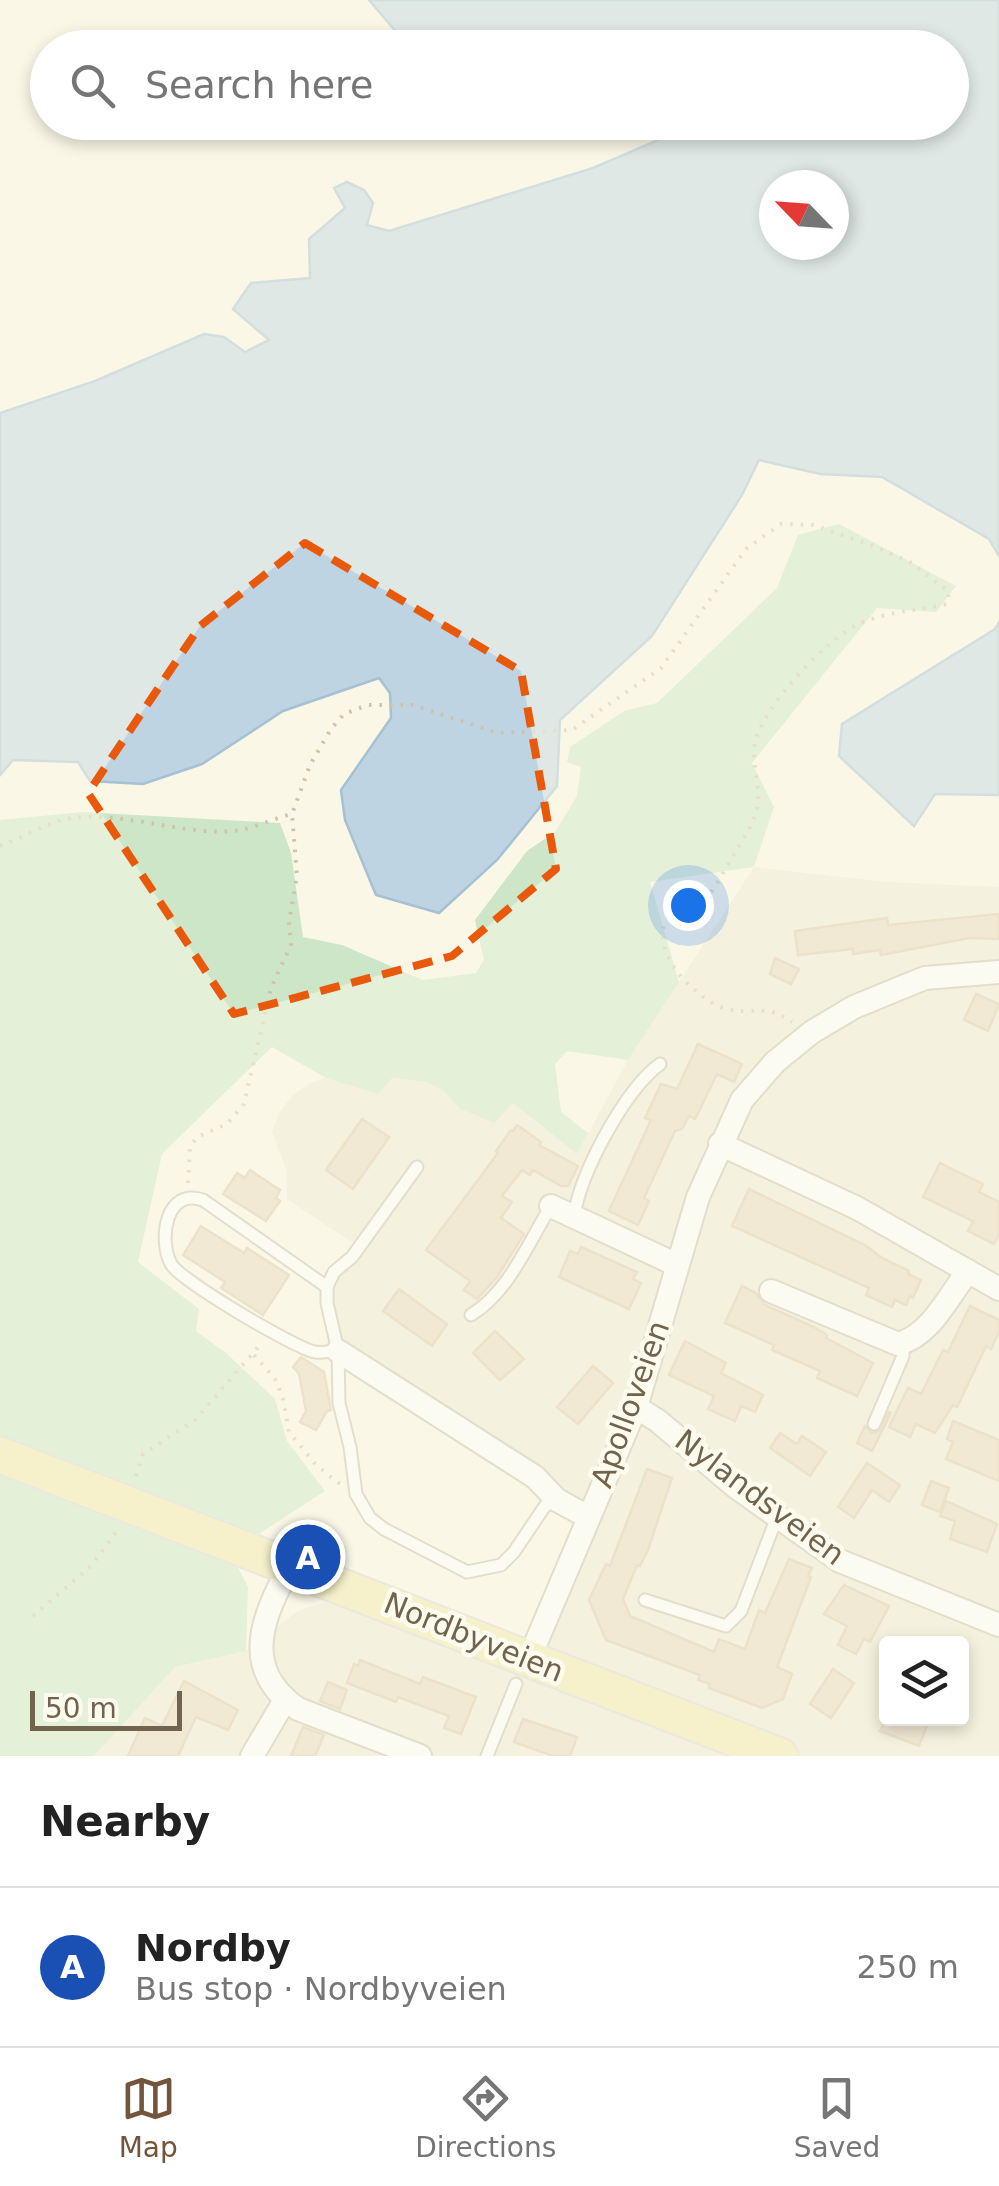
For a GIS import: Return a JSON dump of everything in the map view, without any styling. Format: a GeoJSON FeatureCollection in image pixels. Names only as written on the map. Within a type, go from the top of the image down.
{"type":"FeatureCollection","features":[{"type":"Feature","properties":{"kind":"main road","name":"Nordbyveien"},"geometry":{"type":"LineString","coordinates":[[0,1455],[290,1566],[522,1672],[780,1756]]}},
{"type":"Feature","properties":{"kind":"street","name":"Apolloveien"},"geometry":{"type":"LineString","coordinates":[[522,1672],[636,1407],[698,1198],[720,1144],[754,1084],[832,1018],[904,986],[952,974],[999,972]]}},
{"type":"Feature","properties":{"kind":"street"},"geometry":{"type":"LineString","coordinates":[[720,1144],[856,1208],[999,1289]]}},
{"type":"Feature","properties":{"kind":"street"},"geometry":{"type":"LineString","coordinates":[[551,1206],[677,1265]]}},
{"type":"Feature","properties":{"kind":"street"},"geometry":{"type":"LineString","coordinates":[[770,1291],[885,1341],[902,1343],[916,1338],[968,1270]]}},
{"type":"Feature","properties":{"kind":"street"},"geometry":{"type":"LineString","coordinates":[[338,1351],[535,1477],[557,1500],[588,1517]]}},
{"type":"Feature","properties":{"kind":"street","name":"Nylandsveien"},"geometry":{"type":"LineString","coordinates":[[636,1407],[658,1420],[776,1517],[822,1549],[862,1572],[999,1626]]}},
{"type":"Feature","properties":{"kind":"street"},"geometry":{"type":"LineString","coordinates":[[290,1566],[268,1607],[262,1633],[266,1666],[285,1700],[298,1709],[420,1756]]}},
{"type":"Feature","properties":{"kind":"street"},"geometry":{"type":"LineString","coordinates":[[252,1756],[285,1700]]}},
{"type":"Feature","properties":{"kind":"lane"},"geometry":{"type":"LineString","coordinates":[[574,1216],[580,1187],[630,1095],[644,1076],[660,1064]]}},
{"type":"Feature","properties":{"kind":"lane"},"geometry":{"type":"LineString","coordinates":[[417,1167],[352,1257],[334,1272],[328,1287],[327,1303],[338,1351],[339,1403],[356,1494],[370,1518],[384,1530],[467,1572],[501,1565],[514,1552],[534,1518],[557,1500]]}},
{"type":"Feature","properties":{"kind":"lane"},"geometry":{"type":"LineString","coordinates":[[328,1287],[203,1200],[188,1198],[174,1206],[165,1224],[172,1266],[189,1282],[315,1352],[338,1351]]}},
{"type":"Feature","properties":{"kind":"lane"},"geometry":{"type":"LineString","coordinates":[[470,1315],[488,1304],[501,1288],[551,1206]]}},
{"type":"Feature","properties":{"kind":"lane"},"geometry":{"type":"LineString","coordinates":[[874,1424],[903,1356],[902,1343]]}},
{"type":"Feature","properties":{"kind":"lane"},"geometry":{"type":"LineString","coordinates":[[645,1600],[726,1626],[741,1611],[776,1517]]}},
{"type":"Feature","properties":{"kind":"lane"},"geometry":{"type":"LineString","coordinates":[[487,1756],[522,1672]]}},
{"type":"Feature","properties":{"kind":"path"},"geometry":{"type":"LineString","coordinates":[[188,1198],[190,1147],[197,1137],[227,1124],[244,1104],[266,1006],[291,945],[290,922],[298,876],[292,814],[310,765],[344,714],[358,707],[416,706],[498,734],[572,730],[661,668],[746,548],[781,524],[813,525],[871,545],[910,562],[949,592],[948,604],[884,615],[856,625],[813,659],[777,700],[755,741],[758,802],[750,830],[700,905],[672,915],[663,929],[664,949],[700,995],[726,1009],[775,1011],[793,1024],[802,1040]]}},
{"type":"Feature","properties":{"kind":"path"},"geometry":{"type":"LineString","coordinates":[[0,846],[74,818],[110,817],[242,830],[292,814]]}},
{"type":"Feature","properties":{"kind":"path"},"geometry":{"type":"LineString","coordinates":[[33,1616],[91,1566],[132,1506],[136,1468],[143,1454],[196,1420],[254,1356],[270,1329]]}},
{"type":"Feature","properties":{"kind":"path"},"geometry":{"type":"LineString","coordinates":[[254,1356],[275,1378],[289,1432],[298,1445],[316,1465],[356,1494]]}},
{"type":"Feature","properties":{"kind":"highlighted area"},"geometry":{"type":"Polygon","coordinates":[[[305,543],[521,671],[556,869],[452,956],[234,1014],[88,793],[200,626],[305,543]]]}},
{"type":"Feature","properties":{"kind":"shaded area"},"geometry":{"type":"Polygon","coordinates":[[[754,867],[886,882],[999,887],[999,1756],[94,1756],[175,1667],[246,1651],[299,1610],[359,1592],[529,1659],[588,1517],[338,1351],[327,1287],[359,1247],[287,1199],[286,1169],[272,1131],[292,1096],[310,1083],[326,1078],[378,1094],[392,1078],[426,1082],[443,1090],[459,1108],[513,1103],[577,1154],[628,1060],[754,867]]]}},
{"type":"Feature","properties":{"kind":"green space"},"geometry":{"type":"Polygon","coordinates":[[[839,524],[956,586],[936,612],[877,608],[752,763],[774,807],[754,867],[650,882],[679,982],[628,1060],[567,1051],[555,1064],[561,1112],[588,1133],[577,1154],[513,1103],[494,1123],[459,1108],[443,1090],[426,1082],[392,1078],[378,1094],[326,1078],[272,1047],[162,1154],[138,1262],[199,1309],[196,1331],[275,1399],[287,1441],[325,1491],[259,1534],[212,1524],[0,1441],[0,820],[82,812],[280,823],[291,853],[303,937],[342,945],[423,980],[476,973],[484,960],[475,920],[527,851],[555,832],[577,796],[581,767],[567,762],[570,747],[624,711],[657,703],[777,588],[798,535],[839,524]]]}},
{"type":"Feature","properties":{"kind":"green space"},"geometry":{"type":"Polygon","coordinates":[[[0,1468],[233,1558],[248,1587],[246,1651],[175,1667],[94,1756],[0,1756],[0,1468]]]}},
{"type":"Feature","properties":{"kind":"water"},"geometry":{"type":"Polygon","coordinates":[[[369,0],[999,0],[999,556],[989,539],[882,477],[820,474],[759,460],[742,495],[652,636],[560,720],[557,786],[497,860],[439,913],[376,895],[345,820],[341,790],[391,718],[390,693],[379,678],[283,711],[202,764],[143,784],[90,781],[78,762],[13,760],[0,775],[0,413],[95,381],[204,334],[224,337],[245,352],[269,340],[233,309],[251,283],[310,278],[309,239],[345,208],[334,188],[347,182],[364,190],[373,203],[367,225],[389,231],[593,168],[657,140],[969,140],[969,30],[395,30],[369,0]]]}},
{"type":"Feature","properties":{"kind":"water"},"geometry":{"type":"Polygon","coordinates":[[[999,622],[999,795],[935,794],[914,826],[839,756],[842,724],[995,629],[999,622]]]}},
{"type":"Feature","properties":{"kind":"building"},"geometry":{"type":"Polygon","coordinates":[[[999,914],[999,939],[969,938],[881,955],[880,950],[853,954],[853,949],[798,955],[795,931],[887,918],[888,925],[999,914]]]}},
{"type":"Feature","properties":{"kind":"building"},"geometry":{"type":"Polygon","coordinates":[[[775,958],[799,969],[791,984],[770,974],[775,958]]]}},
{"type":"Feature","properties":{"kind":"building"},"geometry":{"type":"Polygon","coordinates":[[[976,994],[999,1004],[988,1031],[964,1020],[976,994]]]}},
{"type":"Feature","properties":{"kind":"building"},"geometry":{"type":"Polygon","coordinates":[[[698,1044],[742,1064],[734,1082],[717,1074],[695,1119],[689,1116],[682,1129],[675,1131],[644,1198],[649,1201],[638,1225],[609,1211],[651,1120],[645,1118],[661,1084],[677,1089],[698,1044]]]}},
{"type":"Feature","properties":{"kind":"building"},"geometry":{"type":"Polygon","coordinates":[[[362,1119],[389,1137],[353,1189],[326,1170],[362,1119]]]}},
{"type":"Feature","properties":{"kind":"building"},"geometry":{"type":"Polygon","coordinates":[[[517,1125],[541,1142],[539,1145],[578,1166],[568,1186],[533,1170],[530,1175],[522,1170],[502,1196],[512,1202],[501,1218],[524,1234],[497,1277],[477,1299],[464,1290],[470,1281],[426,1250],[517,1125]]]}},
{"type":"Feature","properties":{"kind":"building"},"geometry":{"type":"Polygon","coordinates":[[[940,1163],[983,1184],[979,1192],[999,1202],[999,1234],[994,1244],[968,1231],[973,1221],[923,1197],[940,1163]]]}},
{"type":"Feature","properties":{"kind":"building"},"geometry":{"type":"Polygon","coordinates":[[[250,1170],[280,1190],[276,1198],[280,1201],[266,1221],[223,1194],[237,1173],[245,1178],[250,1170]]]}},
{"type":"Feature","properties":{"kind":"building"},"geometry":{"type":"Polygon","coordinates":[[[749,1189],[865,1245],[909,1271],[921,1280],[913,1298],[910,1296],[906,1305],[895,1300],[892,1307],[866,1295],[869,1288],[732,1226],[749,1189]]]}},
{"type":"Feature","properties":{"kind":"building"},"geometry":{"type":"Polygon","coordinates":[[[201,1226],[244,1253],[247,1248],[289,1275],[263,1315],[221,1288],[225,1282],[183,1255],[201,1226]]]}},
{"type":"Feature","properties":{"kind":"building"},"geometry":{"type":"Polygon","coordinates":[[[581,1247],[637,1272],[633,1279],[641,1283],[629,1309],[559,1277],[570,1251],[578,1254],[581,1247]]]}},
{"type":"Feature","properties":{"kind":"building"},"geometry":{"type":"Polygon","coordinates":[[[742,1286],[756,1293],[765,1305],[814,1327],[826,1338],[873,1363],[857,1396],[817,1378],[820,1371],[772,1350],[774,1345],[725,1323],[742,1286]]]}},
{"type":"Feature","properties":{"kind":"building"},"geometry":{"type":"Polygon","coordinates":[[[399,1289],[447,1324],[432,1346],[383,1311],[399,1289]]]}},
{"type":"Feature","properties":{"kind":"building"},"geometry":{"type":"Polygon","coordinates":[[[970,1306],[999,1320],[999,1332],[991,1349],[986,1346],[957,1407],[953,1405],[935,1433],[916,1424],[910,1437],[889,1427],[908,1388],[921,1394],[943,1350],[948,1352],[970,1306]]]}},
{"type":"Feature","properties":{"kind":"building"},"geometry":{"type":"Polygon","coordinates":[[[495,1331],[524,1359],[500,1380],[473,1353],[495,1331]]]}},
{"type":"Feature","properties":{"kind":"building"},"geometry":{"type":"Polygon","coordinates":[[[685,1341],[726,1363],[721,1373],[763,1395],[755,1412],[741,1406],[735,1421],[708,1409],[714,1396],[669,1375],[685,1341]]]}},
{"type":"Feature","properties":{"kind":"building"},"geometry":{"type":"Polygon","coordinates":[[[301,1357],[324,1372],[331,1410],[316,1430],[300,1422],[306,1411],[299,1374],[293,1367],[301,1357]]]}},
{"type":"Feature","properties":{"kind":"building"},"geometry":{"type":"Polygon","coordinates":[[[593,1366],[613,1383],[578,1424],[557,1407],[593,1366]]]}},
{"type":"Feature","properties":{"kind":"building"},"geometry":{"type":"Polygon","coordinates":[[[889,1412],[872,1451],[857,1443],[865,1426],[871,1433],[880,1431],[889,1412]]]}},
{"type":"Feature","properties":{"kind":"building"},"geometry":{"type":"Polygon","coordinates":[[[953,1421],[999,1440],[999,1481],[946,1459],[953,1442],[947,1439],[953,1421]]]}},
{"type":"Feature","properties":{"kind":"building"},"geometry":{"type":"Polygon","coordinates":[[[780,1433],[797,1444],[802,1436],[826,1452],[810,1476],[770,1448],[780,1433]]]}},
{"type":"Feature","properties":{"kind":"building"},"geometry":{"type":"Polygon","coordinates":[[[867,1463],[900,1485],[889,1502],[872,1490],[854,1518],[838,1507],[867,1463]]]}},
{"type":"Feature","properties":{"kind":"building"},"geometry":{"type":"Polygon","coordinates":[[[647,1469],[672,1478],[648,1550],[623,1599],[630,1616],[714,1652],[719,1639],[745,1649],[759,1610],[765,1613],[789,1559],[812,1568],[777,1667],[792,1674],[783,1699],[762,1708],[709,1688],[710,1684],[698,1680],[700,1675],[606,1640],[589,1600],[606,1564],[610,1566],[647,1469]]]}},
{"type":"Feature","properties":{"kind":"building"},"geometry":{"type":"Polygon","coordinates":[[[931,1481],[949,1488],[940,1512],[922,1505],[931,1481]]]}},
{"type":"Feature","properties":{"kind":"building"},"geometry":{"type":"Polygon","coordinates":[[[946,1501],[997,1524],[987,1552],[950,1539],[955,1521],[940,1516],[946,1501]]]}},
{"type":"Feature","properties":{"kind":"building"},"geometry":{"type":"Polygon","coordinates":[[[844,1585],[889,1606],[870,1642],[864,1639],[856,1654],[838,1645],[847,1626],[824,1614],[844,1585]]]}},
{"type":"Feature","properties":{"kind":"building"},"geometry":{"type":"Polygon","coordinates":[[[360,1660],[420,1684],[423,1677],[476,1697],[461,1734],[444,1728],[449,1716],[347,1683],[354,1664],[358,1666],[360,1660]]]}},
{"type":"Feature","properties":{"kind":"building"},"geometry":{"type":"Polygon","coordinates":[[[833,1669],[854,1683],[831,1718],[810,1704],[833,1669]]]}},
{"type":"Feature","properties":{"kind":"building"},"geometry":{"type":"Polygon","coordinates":[[[184,1681],[238,1710],[228,1730],[196,1717],[178,1756],[128,1756],[145,1718],[162,1726],[184,1681]]]}},
{"type":"Feature","properties":{"kind":"building"},"geometry":{"type":"Polygon","coordinates":[[[328,1682],[347,1690],[340,1709],[320,1701],[328,1682]]]}},
{"type":"Feature","properties":{"kind":"building"},"geometry":{"type":"Polygon","coordinates":[[[523,1719],[577,1737],[570,1756],[553,1756],[514,1742],[523,1719]]]}},
{"type":"Feature","properties":{"kind":"building"},"geometry":{"type":"Polygon","coordinates":[[[883,1726],[927,1726],[919,1746],[880,1731],[883,1726]]]}},
{"type":"Feature","properties":{"kind":"building"},"geometry":{"type":"Polygon","coordinates":[[[303,1727],[324,1735],[315,1756],[291,1756],[303,1727]]]}},
{"type":"Feature","properties":{"kind":"place","name":"Nordby"},"geometry":{"type":"Point","coordinates":[308,1557]}}]}
